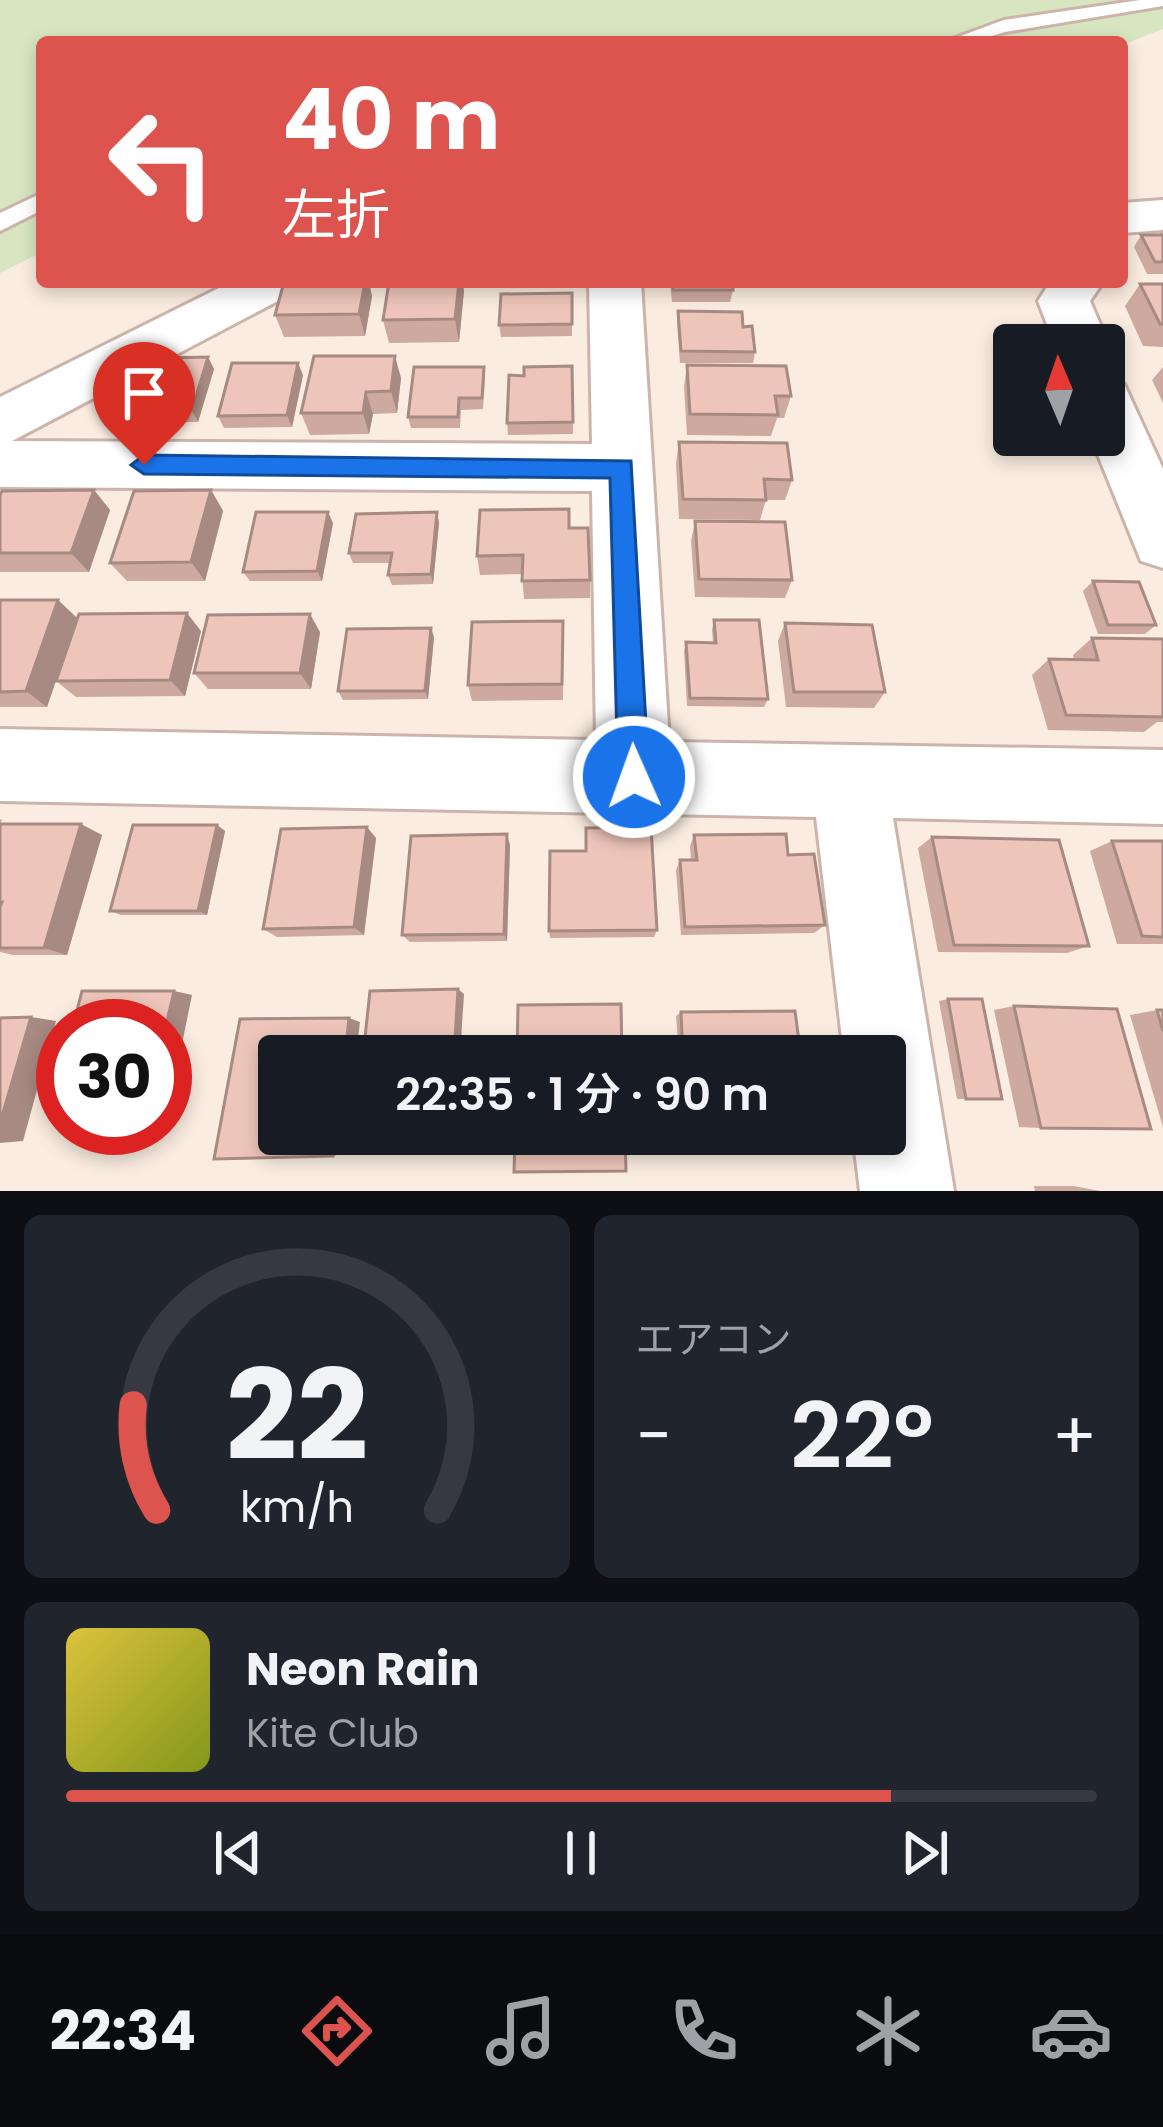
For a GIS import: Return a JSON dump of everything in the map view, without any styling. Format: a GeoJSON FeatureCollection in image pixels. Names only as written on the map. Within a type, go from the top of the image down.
{"type":"FeatureCollection","features":[{"type":"Feature","properties":{"kind":"street"},"geometry":{"type":"LineString","coordinates":[[1128,218],[1163,215]]}},
{"type":"Feature","properties":{"kind":"street"},"geometry":{"type":"LineString","coordinates":[[0,423],[261,288]]}},
{"type":"Feature","properties":{"kind":"street"},"geometry":{"type":"LineString","coordinates":[[615,288],[634,777]]}},
{"type":"Feature","properties":{"kind":"street"},"geometry":{"type":"LineString","coordinates":[[1073,288],[1064,301],[1073,324]]}},
{"type":"Feature","properties":{"kind":"street"},"geometry":{"type":"LineString","coordinates":[[1125,450],[1163,542]]}},
{"type":"Feature","properties":{"kind":"street"},"geometry":{"type":"LineString","coordinates":[[0,464],[622,468]]}},
{"type":"Feature","properties":{"kind":"street"},"geometry":{"type":"LineString","coordinates":[[0,765],[1163,787]]}},
{"type":"Feature","properties":{"kind":"street"},"geometry":{"type":"LineString","coordinates":[[849,781],[907,1191]]}},
{"type":"Feature","properties":{"kind":"lane"},"geometry":{"type":"LineString","coordinates":[[974,36],[1005,27],[1133,10],[1162,0]]}},
{"type":"Feature","properties":{"kind":"lane"},"geometry":{"type":"LineString","coordinates":[[0,224],[36,203]]}},
{"type":"Feature","properties":{"kind":"green space"},"geometry":{"type":"Polygon","coordinates":[[[0,0],[1163,0],[1163,29],[1128,43],[1128,36],[36,36],[36,255],[0,273],[0,0]]]}},
{"type":"Feature","properties":{"kind":"building"},"geometry":{"type":"Polygon","coordinates":[[[1141,235],[1163,235],[1163,262],[1155,262],[1141,235]]]}},
{"type":"Feature","properties":{"kind":"building"},"geometry":{"type":"Polygon","coordinates":[[[1140,284],[1163,284],[1163,324],[1160,324],[1140,284]]]}},
{"type":"Feature","properties":{"kind":"building"},"geometry":{"type":"Polygon","coordinates":[[[282,288],[364,288],[359,314],[275,315],[282,288]]]}},
{"type":"Feature","properties":{"kind":"building"},"geometry":{"type":"Polygon","coordinates":[[[388,288],[458,288],[455,319],[383,320],[388,288]]]}},
{"type":"Feature","properties":{"kind":"building"},"geometry":{"type":"Polygon","coordinates":[[[733,288],[733,290],[673,290],[733,288]]]}},
{"type":"Feature","properties":{"kind":"building"},"geometry":{"type":"Polygon","coordinates":[[[572,293],[572,324],[499,325],[501,294],[572,293]]]}},
{"type":"Feature","properties":{"kind":"building"},"geometry":{"type":"Polygon","coordinates":[[[678,311],[742,312],[743,327],[752,326],[755,352],[681,351],[678,311]]]}},
{"type":"Feature","properties":{"kind":"building"},"geometry":{"type":"Polygon","coordinates":[[[314,356],[395,356],[391,391],[366,392],[363,413],[301,413],[314,356]]]}},
{"type":"Feature","properties":{"kind":"building"},"geometry":{"type":"Polygon","coordinates":[[[208,357],[192,410],[143,411],[145,404],[120,405],[130,378],[154,378],[161,358],[208,357]]]}},
{"type":"Feature","properties":{"kind":"building"},"geometry":{"type":"Polygon","coordinates":[[[232,363],[298,363],[287,415],[218,416],[232,363]]]}},
{"type":"Feature","properties":{"kind":"building"},"geometry":{"type":"Polygon","coordinates":[[[687,365],[786,366],[791,396],[775,396],[778,415],[690,414],[687,365]]]}},
{"type":"Feature","properties":{"kind":"building"},"geometry":{"type":"Polygon","coordinates":[[[572,366],[573,422],[507,423],[509,375],[524,376],[524,367],[572,366]]]}},
{"type":"Feature","properties":{"kind":"building"},"geometry":{"type":"Polygon","coordinates":[[[414,367],[484,367],[482,398],[459,398],[458,417],[408,417],[414,367]]]}},
{"type":"Feature","properties":{"kind":"building"},"geometry":{"type":"Polygon","coordinates":[[[679,442],[787,443],[792,480],[764,479],[766,500],[683,499],[679,442]]]}},
{"type":"Feature","properties":{"kind":"building"},"geometry":{"type":"Polygon","coordinates":[[[94,490],[71,553],[0,553],[2,491],[94,490]]]}},
{"type":"Feature","properties":{"kind":"building"},"geometry":{"type":"Polygon","coordinates":[[[211,490],[191,562],[110,563],[134,491],[211,490]]]}},
{"type":"Feature","properties":{"kind":"building"},"geometry":{"type":"Polygon","coordinates":[[[569,509],[569,528],[588,528],[590,580],[522,581],[523,555],[477,556],[480,510],[569,509]]]}},
{"type":"Feature","properties":{"kind":"building"},"geometry":{"type":"Polygon","coordinates":[[[256,512],[328,512],[317,571],[243,572],[256,512]]]}},
{"type":"Feature","properties":{"kind":"building"},"geometry":{"type":"Polygon","coordinates":[[[437,512],[431,574],[388,575],[392,553],[349,553],[356,514],[437,512]]]}},
{"type":"Feature","properties":{"kind":"building"},"geometry":{"type":"Polygon","coordinates":[[[695,521],[785,522],[792,580],[699,579],[695,521]]]}},
{"type":"Feature","properties":{"kind":"building"},"geometry":{"type":"Polygon","coordinates":[[[1093,581],[1139,582],[1156,625],[1108,625],[1093,581]]]}},
{"type":"Feature","properties":{"kind":"building"},"geometry":{"type":"Polygon","coordinates":[[[0,600],[58,600],[26,691],[0,692],[0,600]]]}},
{"type":"Feature","properties":{"kind":"building"},"geometry":{"type":"Polygon","coordinates":[[[187,613],[170,680],[56,681],[79,614],[187,613]]]}},
{"type":"Feature","properties":{"kind":"building"},"geometry":{"type":"Polygon","coordinates":[[[310,614],[300,673],[194,673],[208,615],[310,614]]]}},
{"type":"Feature","properties":{"kind":"building"},"geometry":{"type":"Polygon","coordinates":[[[714,620],[759,620],[768,699],[690,698],[686,642],[716,643],[714,620]]]}},
{"type":"Feature","properties":{"kind":"building"},"geometry":{"type":"Polygon","coordinates":[[[563,621],[562,684],[468,685],[472,622],[563,621]]]}},
{"type":"Feature","properties":{"kind":"building"},"geometry":{"type":"Polygon","coordinates":[[[785,623],[872,625],[885,692],[794,692],[785,623]]]}},
{"type":"Feature","properties":{"kind":"building"},"geometry":{"type":"Polygon","coordinates":[[[431,628],[425,691],[338,691],[347,629],[431,628]]]}},
{"type":"Feature","properties":{"kind":"building"},"geometry":{"type":"Polygon","coordinates":[[[1092,638],[1163,639],[1163,717],[1066,715],[1049,659],[1098,660],[1092,638]]]}},
{"type":"Feature","properties":{"kind":"building"},"geometry":{"type":"Polygon","coordinates":[[[0,824],[81,824],[44,948],[0,948],[0,824]]]}},
{"type":"Feature","properties":{"kind":"building"},"geometry":{"type":"Polygon","coordinates":[[[133,825],[217,825],[198,911],[110,911],[133,825]]]}},
{"type":"Feature","properties":{"kind":"building"},"geometry":{"type":"Polygon","coordinates":[[[367,827],[354,927],[263,929],[281,829],[367,827]]]}},
{"type":"Feature","properties":{"kind":"building"},"geometry":{"type":"Polygon","coordinates":[[[651,827],[657,930],[549,931],[550,851],[586,851],[586,828],[651,827]]]}},
{"type":"Feature","properties":{"kind":"building"},"geometry":{"type":"Polygon","coordinates":[[[507,834],[504,934],[402,935],[411,836],[507,834]]]}},
{"type":"Feature","properties":{"kind":"building"},"geometry":{"type":"Polygon","coordinates":[[[786,834],[788,855],[814,854],[825,925],[685,927],[680,860],[697,860],[694,835],[786,834]]]}},
{"type":"Feature","properties":{"kind":"building"},"geometry":{"type":"Polygon","coordinates":[[[932,837],[1059,840],[1089,946],[954,945],[932,837]]]}},
{"type":"Feature","properties":{"kind":"building"},"geometry":{"type":"Polygon","coordinates":[[[1112,841],[1163,841],[1163,937],[1142,936],[1112,841]]]}},
{"type":"Feature","properties":{"kind":"building"},"geometry":{"type":"Polygon","coordinates":[[[458,989],[455,1035],[365,1035],[370,991],[458,989]]]}},
{"type":"Feature","properties":{"kind":"building"},"geometry":{"type":"Polygon","coordinates":[[[82,991],[174,991],[172,999],[80,999],[82,991]]]}},
{"type":"Feature","properties":{"kind":"building"},"geometry":{"type":"Polygon","coordinates":[[[948,999],[982,999],[1002,1099],[966,1099],[948,999]]]}},
{"type":"Feature","properties":{"kind":"building"},"geometry":{"type":"Polygon","coordinates":[[[621,1004],[622,1035],[517,1035],[518,1005],[621,1004]]]}},
{"type":"Feature","properties":{"kind":"building"},"geometry":{"type":"Polygon","coordinates":[[[1014,1006],[1117,1009],[1151,1129],[1041,1128],[1014,1006]]]}},
{"type":"Feature","properties":{"kind":"building"},"geometry":{"type":"Polygon","coordinates":[[[795,1011],[798,1035],[682,1035],[681,1012],[795,1011]]]}},
{"type":"Feature","properties":{"kind":"building"},"geometry":{"type":"Polygon","coordinates":[[[31,1017],[0,1123],[0,1018],[31,1017]]]}},
{"type":"Feature","properties":{"kind":"building"},"geometry":{"type":"Polygon","coordinates":[[[349,1018],[347,1035],[258,1035],[258,1155],[333,1156],[214,1159],[240,1019],[349,1018]]]}},
{"type":"Feature","properties":{"kind":"building"},"geometry":{"type":"Polygon","coordinates":[[[514,1155],[626,1155],[626,1171],[514,1172],[514,1155]]]}},
{"type":"Feature","properties":{"kind":"route"},"geometry":{"type":"LineString","coordinates":[[144,465],[622,468],[634,777]]}}]}
